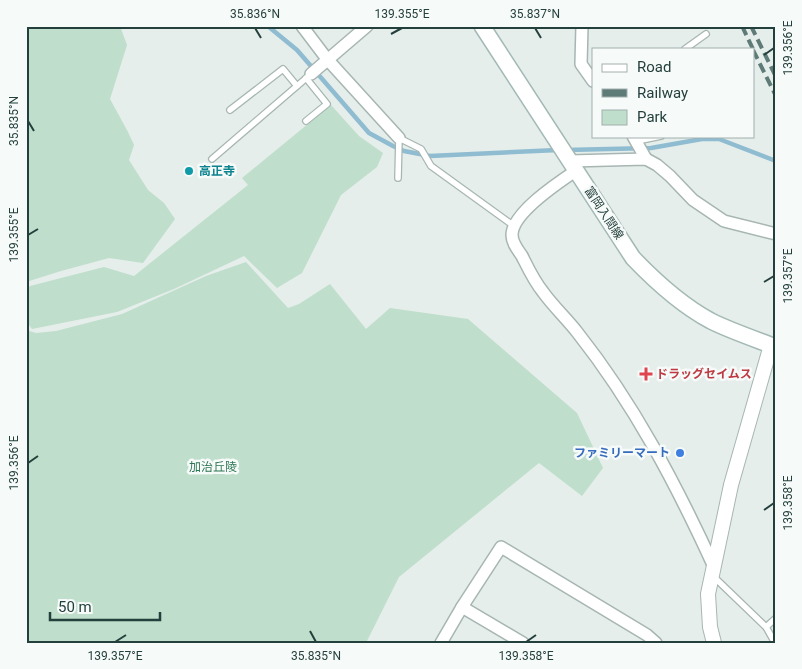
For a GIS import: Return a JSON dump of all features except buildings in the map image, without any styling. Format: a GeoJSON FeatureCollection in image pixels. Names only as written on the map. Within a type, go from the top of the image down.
{"type":"FeatureCollection","features":[{"type":"Feature","properties":{"kind":"main road","name":"富岡入間線"},"geometry":{"type":"LineString","coordinates":[[482,26],[633,258],[666,290],[711,321],[774,344]]}},
{"type":"Feature","properties":{"kind":"street"},"geometry":{"type":"LineString","coordinates":[[302,26],[327,59],[399,141]]}},
{"type":"Feature","properties":{"kind":"street"},"geometry":{"type":"LineString","coordinates":[[311,73],[367,26]]}},
{"type":"Feature","properties":{"kind":"street"},"geometry":{"type":"LineString","coordinates":[[582,26],[581,64],[592,80]]}},
{"type":"Feature","properties":{"kind":"street"},"geometry":{"type":"LineString","coordinates":[[636,140],[646,158],[670,176],[693,200],[724,221],[776,234]]}},
{"type":"Feature","properties":{"kind":"street"},"geometry":{"type":"LineString","coordinates":[[646,158],[572,163],[540,195],[514,226],[513,240],[541,290],[576,330],[603,366],[662,461],[687,508],[713,572]]}},
{"type":"Feature","properties":{"kind":"street"},"geometry":{"type":"LineString","coordinates":[[714,643],[710,627],[708,594],[731,484],[762,370],[774,344]]}},
{"type":"Feature","properties":{"kind":"street"},"geometry":{"type":"LineString","coordinates":[[441,643],[501,548],[647,635],[656,643]]}},
{"type":"Feature","properties":{"kind":"street"},"geometry":{"type":"LineString","coordinates":[[462,607],[523,643]]}},
{"type":"Feature","properties":{"kind":"lane"},"geometry":{"type":"LineString","coordinates":[[686,48],[706,34]]}},
{"type":"Feature","properties":{"kind":"lane"},"geometry":{"type":"LineString","coordinates":[[230,110],[283,69],[296,86]]}},
{"type":"Feature","properties":{"kind":"lane"},"geometry":{"type":"LineString","coordinates":[[212,159],[311,73],[328,104],[306,121]]}},
{"type":"Feature","properties":{"kind":"lane"},"geometry":{"type":"LineString","coordinates":[[636,140],[648,138]]}},
{"type":"Feature","properties":{"kind":"lane"},"geometry":{"type":"LineString","coordinates":[[398,178],[399,141],[422,151],[428,162],[514,226]]}},
{"type":"Feature","properties":{"kind":"lane"},"geometry":{"type":"LineString","coordinates":[[713,572],[766,627],[775,643]]}},
{"type":"Feature","properties":{"kind":"lane"},"geometry":{"type":"LineString","coordinates":[[766,627],[776,618]]}},
{"type":"Feature","properties":{"kind":"green space"},"geometry":{"type":"Polygon","coordinates":[[[26,26],[120,26],[127,45],[110,99],[134,145],[129,160],[148,190],[164,203],[175,219],[143,263],[109,258],[26,282],[26,26]]]}},
{"type":"Feature","properties":{"kind":"green space"},"geometry":{"type":"Polygon","coordinates":[[[331,105],[359,136],[383,153],[377,167],[341,195],[302,273],[277,288],[244,256],[174,289],[117,312],[32,329],[26,321],[26,291],[30,286],[104,267],[134,276],[248,185],[242,178],[331,105]]]}},
{"type":"Feature","properties":{"kind":"green space","name":"加治丘陵"},"geometry":{"type":"Polygon","coordinates":[[[246,262],[288,308],[299,304],[330,284],[366,329],[390,308],[468,319],[577,413],[603,468],[582,496],[539,463],[399,577],[366,643],[26,643],[26,330],[36,333],[56,331],[122,314],[206,276],[246,262]]]}},
{"type":"Feature","properties":{"kind":"waterway"},"geometry":{"type":"LineString","coordinates":[[266,26],[297,50],[369,133],[404,151],[430,156],[558,150]]}},
{"type":"Feature","properties":{"kind":"waterway"},"geometry":{"type":"LineString","coordinates":[[566,150],[651,148],[702,139],[719,139],[776,161]]}},
{"type":"Feature","properties":{"kind":"railway"},"geometry":{"type":"LineString","coordinates":[[742,26],[753,48]]}},
{"type":"Feature","properties":{"kind":"railway"},"geometry":{"type":"LineString","coordinates":[[751,26],[776,77]]}},
{"type":"Feature","properties":{"kind":"railway"},"geometry":{"type":"LineString","coordinates":[[754,52],[776,96]]}},
{"type":"Feature","properties":{"kind":"place","name":"高正寺"},"geometry":{"type":"Point","coordinates":[189,171]}},
{"type":"Feature","properties":{"kind":"place","name":"ドラッグセイムス"},"geometry":{"type":"Point","coordinates":[646,374]}},
{"type":"Feature","properties":{"kind":"place","name":"ファミリーマート"},"geometry":{"type":"Point","coordinates":[680,453]}}]}
